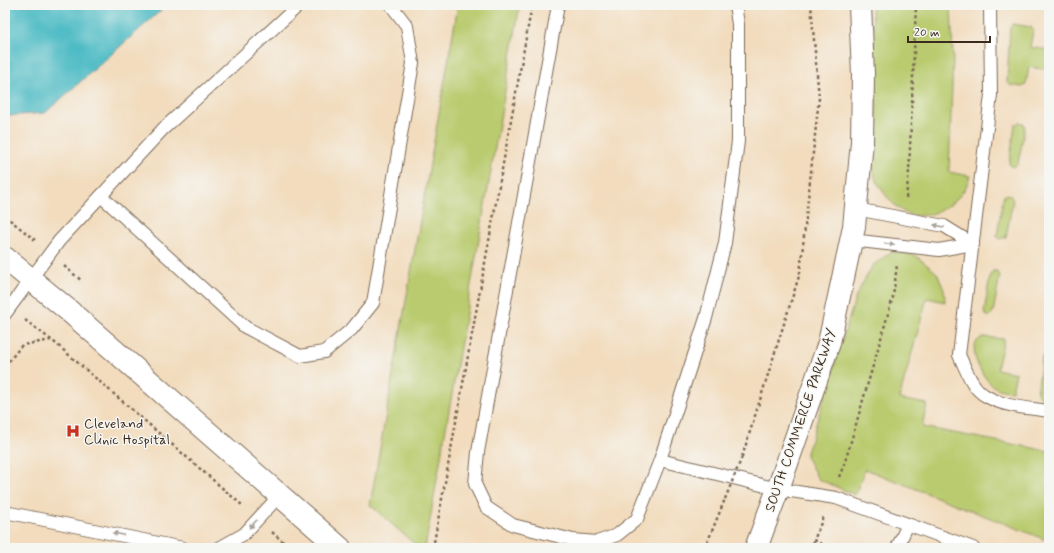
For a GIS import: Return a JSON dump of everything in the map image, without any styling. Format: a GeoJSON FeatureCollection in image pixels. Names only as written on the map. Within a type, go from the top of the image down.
{"type":"FeatureCollection","features":[{"type":"Feature","properties":{"kind":"street","name":"SOUTH COMMERCE PARKWAY"},"geometry":{"type":"LineString","coordinates":[[756,548],[829,343],[851,240],[856,209],[862,134],[863,74],[860,5]]}},
{"type":"Feature","properties":{"kind":"street"},"geometry":{"type":"LineString","coordinates":[[5,258],[31,278],[340,548]]}},
{"type":"Feature","properties":{"kind":"lane"},"geometry":{"type":"LineString","coordinates":[[7,311],[59,241],[162,129],[299,5]]}},
{"type":"Feature","properties":{"kind":"lane"},"geometry":{"type":"LineString","coordinates":[[101,196],[245,328],[300,356],[324,352],[352,329],[373,303],[413,63],[407,26],[391,5]]}},
{"type":"Feature","properties":{"kind":"lane"},"geometry":{"type":"LineString","coordinates":[[558,5],[478,452],[475,484],[486,507],[513,525],[573,540],[597,542],[617,535],[637,519],[660,460],[706,318],[725,243],[738,141],[738,24],[735,5]]}},
{"type":"Feature","properties":{"kind":"lane"},"geometry":{"type":"LineString","coordinates":[[990,5],[991,95],[960,355],[971,380],[985,396],[1012,406],[1049,412]]}},
{"type":"Feature","properties":{"kind":"lane"},"geometry":{"type":"LineString","coordinates":[[856,209],[944,226],[973,244]]}},
{"type":"Feature","properties":{"kind":"lane"},"geometry":{"type":"LineString","coordinates":[[851,240],[940,250],[973,244]]}},
{"type":"Feature","properties":{"kind":"lane"},"geometry":{"type":"LineString","coordinates":[[660,460],[778,489],[831,498],[973,548]]}},
{"type":"Feature","properties":{"kind":"lane"},"geometry":{"type":"LineString","coordinates":[[219,548],[244,534],[280,496]]}},
{"type":"Feature","properties":{"kind":"lane"},"geometry":{"type":"LineString","coordinates":[[5,512],[183,548]]}},
{"type":"Feature","properties":{"kind":"lane"},"geometry":{"type":"LineString","coordinates":[[898,548],[908,524]]}},
{"type":"Feature","properties":{"kind":"path"},"geometry":{"type":"LineString","coordinates":[[433,548],[532,5]]}},
{"type":"Feature","properties":{"kind":"path"},"geometry":{"type":"LineString","coordinates":[[705,548],[742,457],[800,273],[819,98],[811,5]]}},
{"type":"Feature","properties":{"kind":"path"},"geometry":{"type":"LineString","coordinates":[[903,218],[909,171],[916,5]]}},
{"type":"Feature","properties":{"kind":"path"},"geometry":{"type":"LineString","coordinates":[[811,548],[845,462],[893,297],[899,246]]}},
{"type":"Feature","properties":{"kind":"path"},"geometry":{"type":"LineString","coordinates":[[7,311],[51,340],[290,548]]}},
{"type":"Feature","properties":{"kind":"path"},"geometry":{"type":"LineString","coordinates":[[5,366],[22,346],[51,340]]}},
{"type":"Feature","properties":{"kind":"path"},"geometry":{"type":"LineString","coordinates":[[814,540],[830,548]]}},
{"type":"Feature","properties":{"kind":"path"},"geometry":{"type":"LineString","coordinates":[[268,548],[285,544]]}},
{"type":"Feature","properties":{"kind":"green space"},"geometry":{"type":"Polygon","coordinates":[[[458,5],[520,5],[425,548],[419,548],[370,505],[458,5]]]}},
{"type":"Feature","properties":{"kind":"green space"},"geometry":{"type":"Polygon","coordinates":[[[872,5],[951,5],[953,57],[949,172],[970,176],[966,187],[953,202],[930,214],[922,216],[906,213],[893,203],[886,195],[877,182],[874,174],[872,157],[876,120],[876,99],[872,5]]]}},
{"type":"Feature","properties":{"kind":"green space"},"geometry":{"type":"Polygon","coordinates":[[[1012,24],[1031,27],[1033,31],[1030,47],[1049,50],[1049,70],[1029,67],[1026,84],[1023,87],[1010,85],[1007,82],[1010,27],[1012,24]]]}},
{"type":"Feature","properties":{"kind":"green space"},"geometry":{"type":"Polygon","coordinates":[[[1020,122],[1024,124],[1025,127],[1018,164],[1013,167],[1009,164],[1015,125],[1020,122]]]}},
{"type":"Feature","properties":{"kind":"green space"},"geometry":{"type":"Polygon","coordinates":[[[1009,194],[1013,200],[1006,237],[1000,239],[997,236],[1003,197],[1009,194]]]}},
{"type":"Feature","properties":{"kind":"green space"},"geometry":{"type":"Polygon","coordinates":[[[891,252],[915,255],[937,273],[944,290],[945,302],[927,298],[899,399],[927,404],[922,427],[1049,451],[1049,541],[865,469],[855,495],[818,479],[806,456],[856,296],[872,266],[891,252]]]}},
{"type":"Feature","properties":{"kind":"green space"},"geometry":{"type":"Polygon","coordinates":[[[993,271],[996,271],[1000,275],[993,313],[989,317],[984,313],[990,275],[993,271]]]}},
{"type":"Feature","properties":{"kind":"green space"},"geometry":{"type":"Polygon","coordinates":[[[983,337],[1004,339],[997,369],[1016,373],[1012,391],[1002,390],[993,386],[980,369],[974,354],[977,341],[983,337]]]}},
{"type":"Feature","properties":{"kind":"green space"},"geometry":{"type":"Polygon","coordinates":[[[1046,352],[1049,353],[1049,379],[1046,395],[1042,398],[1037,394],[1042,356],[1046,352]]]}},
{"type":"Feature","properties":{"kind":"water"},"geometry":{"type":"Polygon","coordinates":[[[5,5],[167,5],[45,113],[5,116],[5,5]]]}},
{"type":"Feature","properties":{"kind":"place","name":"Cleveland Clinic Hospital"},"geometry":{"type":"Point","coordinates":[73,431]}}]}
